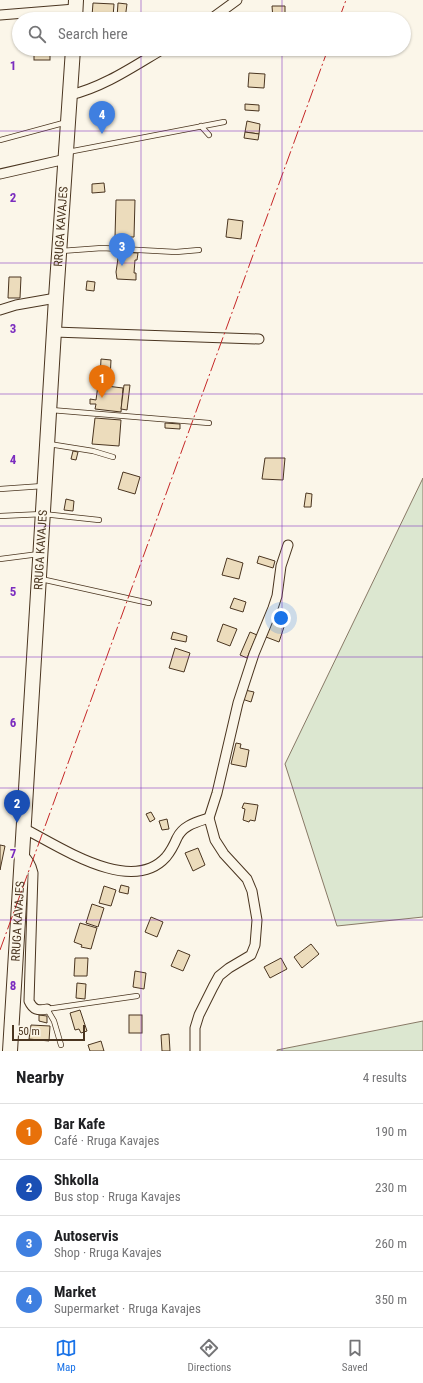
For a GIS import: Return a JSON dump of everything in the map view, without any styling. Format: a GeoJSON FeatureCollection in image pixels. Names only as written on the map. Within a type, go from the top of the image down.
{"type":"FeatureCollection","features":[{"type":"Feature","properties":{"kind":"main road","name":"RRUGA KAVAJES"},"geometry":{"type":"LineString","coordinates":[[10,1051],[56,298],[73,56]]}},
{"type":"Feature","properties":{"kind":"street"},"geometry":{"type":"LineString","coordinates":[[220,12],[237,0]]}},
{"type":"Feature","properties":{"kind":"street"},"geometry":{"type":"LineString","coordinates":[[38,12],[75,9]]}},
{"type":"Feature","properties":{"kind":"street"},"geometry":{"type":"LineString","coordinates":[[0,15],[12,14]]}},
{"type":"Feature","properties":{"kind":"street"},"geometry":{"type":"LineString","coordinates":[[70,95],[83,92],[122,73],[151,56]]}},
{"type":"Feature","properties":{"kind":"street"},"geometry":{"type":"LineString","coordinates":[[0,174],[66,156]]}},
{"type":"Feature","properties":{"kind":"street"},"geometry":{"type":"LineString","coordinates":[[0,310],[16,305],[56,298]]}},
{"type":"Feature","properties":{"kind":"street"},"geometry":{"type":"LineString","coordinates":[[54,332],[259,339]]}},
{"type":"Feature","properties":{"kind":"street"},"geometry":{"type":"LineString","coordinates":[[195,1051],[195,1028],[206,1000],[219,976],[229,968],[251,955],[255,945],[257,920],[252,891],[247,879],[224,854],[215,840],[210,818],[238,703],[254,654],[277,596],[281,566],[288,545]]}},
{"type":"Feature","properties":{"kind":"street"},"geometry":{"type":"LineString","coordinates":[[24,828],[89,862],[116,870],[132,872],[145,870],[156,865],[166,857],[174,846],[178,836],[186,828],[193,823],[210,818]]}},
{"type":"Feature","properties":{"kind":"street"},"geometry":{"type":"LineString","coordinates":[[22,854],[28,859],[32,866],[33,873],[29,1001],[34,1009],[40,1011],[47,1009]]}},
{"type":"Feature","properties":{"kind":"lane"},"geometry":{"type":"LineString","coordinates":[[0,140],[69,121]]}},
{"type":"Feature","properties":{"kind":"lane"},"geometry":{"type":"LineString","coordinates":[[66,156],[224,122]]}},
{"type":"Feature","properties":{"kind":"lane"},"geometry":{"type":"LineString","coordinates":[[201,126],[209,135]]}},
{"type":"Feature","properties":{"kind":"lane"},"geometry":{"type":"LineString","coordinates":[[60,251],[116,248],[176,252],[199,250]]}},
{"type":"Feature","properties":{"kind":"lane"},"geometry":{"type":"LineString","coordinates":[[49,410],[209,423]]}},
{"type":"Feature","properties":{"kind":"lane"},"geometry":{"type":"LineString","coordinates":[[47,444],[92,451],[113,457]]}},
{"type":"Feature","properties":{"kind":"lane"},"geometry":{"type":"LineString","coordinates":[[0,489],[45,486]]}},
{"type":"Feature","properties":{"kind":"lane"},"geometry":{"type":"LineString","coordinates":[[0,516],[43,514],[99,520]]}},
{"type":"Feature","properties":{"kind":"lane"},"geometry":{"type":"LineString","coordinates":[[0,559],[41,554]]}},
{"type":"Feature","properties":{"kind":"lane"},"geometry":{"type":"LineString","coordinates":[[40,579],[149,603]]}},
{"type":"Feature","properties":{"kind":"lane"},"geometry":{"type":"LineString","coordinates":[[61,1045],[54,1021],[47,1009],[137,996]]}},
{"type":"Feature","properties":{"kind":"green space"},"geometry":{"type":"Polygon","coordinates":[[[423,478],[423,917],[337,926],[285,764],[423,478]]]}},
{"type":"Feature","properties":{"kind":"green space"},"geometry":{"type":"Polygon","coordinates":[[[423,1021],[423,1051],[277,1051],[277,1050],[423,1021]]]}},
{"type":"Feature","properties":{"kind":"building"},"geometry":{"type":"Polygon","coordinates":[[[93,3],[114,4],[113,12],[92,12],[93,3]]]}},
{"type":"Feature","properties":{"kind":"building"},"geometry":{"type":"Polygon","coordinates":[[[118,3],[127,4],[126,12],[117,12],[118,3]]]}},
{"type":"Feature","properties":{"kind":"building"},"geometry":{"type":"Polygon","coordinates":[[[272,6],[285,6],[285,12],[272,12],[272,6]]]}},
{"type":"Feature","properties":{"kind":"building"},"geometry":{"type":"Polygon","coordinates":[[[34,56],[50,56],[50,60],[34,60],[34,56]]]}},
{"type":"Feature","properties":{"kind":"building"},"geometry":{"type":"Polygon","coordinates":[[[249,73],[265,74],[264,88],[248,87],[249,73]]]}},
{"type":"Feature","properties":{"kind":"building"},"geometry":{"type":"Polygon","coordinates":[[[245,104],[259,105],[259,111],[245,110],[245,104]]]}},
{"type":"Feature","properties":{"kind":"building"},"geometry":{"type":"Polygon","coordinates":[[[247,121],[260,124],[259,134],[245,132],[247,121]]]}},
{"type":"Feature","properties":{"kind":"building"},"geometry":{"type":"Polygon","coordinates":[[[245,132],[259,134],[258,140],[244,138],[245,132]]]}},
{"type":"Feature","properties":{"kind":"building"},"geometry":{"type":"Polygon","coordinates":[[[104,183],[105,192],[92,193],[92,184],[104,183]]]}},
{"type":"Feature","properties":{"kind":"building"},"geometry":{"type":"Polygon","coordinates":[[[116,200],[135,200],[134,237],[115,237],[116,200]]]}},
{"type":"Feature","properties":{"kind":"building"},"geometry":{"type":"Polygon","coordinates":[[[228,219],[243,221],[241,239],[226,237],[228,219]]]}},
{"type":"Feature","properties":{"kind":"building"},"geometry":{"type":"Polygon","coordinates":[[[119,252],[138,253],[137,260],[135,260],[134,273],[136,273],[136,280],[117,279],[116,272],[119,252]]]}},
{"type":"Feature","properties":{"kind":"building"},"geometry":{"type":"Polygon","coordinates":[[[9,277],[21,277],[20,298],[8,298],[9,277]]]}},
{"type":"Feature","properties":{"kind":"building"},"geometry":{"type":"Polygon","coordinates":[[[87,281],[95,282],[94,291],[86,290],[87,281]]]}},
{"type":"Feature","properties":{"kind":"building"},"geometry":{"type":"Polygon","coordinates":[[[101,359],[111,360],[110,379],[100,378],[101,359]]]}},
{"type":"Feature","properties":{"kind":"building"},"geometry":{"type":"Polygon","coordinates":[[[98,385],[123,388],[121,412],[95,409],[96,404],[90,404],[90,399],[96,400],[98,385]]]}},
{"type":"Feature","properties":{"kind":"building"},"geometry":{"type":"Polygon","coordinates":[[[124,385],[130,385],[127,410],[121,409],[124,385]]]}},
{"type":"Feature","properties":{"kind":"building"},"geometry":{"type":"Polygon","coordinates":[[[95,418],[121,420],[119,446],[92,444],[95,418]]]}},
{"type":"Feature","properties":{"kind":"building"},"geometry":{"type":"Polygon","coordinates":[[[165,423],[180,424],[180,429],[165,428],[165,423]]]}},
{"type":"Feature","properties":{"kind":"building"},"geometry":{"type":"Polygon","coordinates":[[[73,451],[78,452],[76,460],[71,459],[73,451]]]}},
{"type":"Feature","properties":{"kind":"building"},"geometry":{"type":"Polygon","coordinates":[[[265,458],[285,458],[283,480],[262,479],[265,458]]]}},
{"type":"Feature","properties":{"kind":"building"},"geometry":{"type":"Polygon","coordinates":[[[123,472],[140,477],[135,494],[118,489],[123,472]]]}},
{"type":"Feature","properties":{"kind":"building"},"geometry":{"type":"Polygon","coordinates":[[[306,493],[312,494],[311,507],[304,507],[306,493]]]}},
{"type":"Feature","properties":{"kind":"building"},"geometry":{"type":"Polygon","coordinates":[[[66,499],[74,501],[73,511],[64,510],[66,499]]]}},
{"type":"Feature","properties":{"kind":"building"},"geometry":{"type":"Polygon","coordinates":[[[259,556],[275,561],[273,568],[257,563],[259,556]]]}},
{"type":"Feature","properties":{"kind":"building"},"geometry":{"type":"Polygon","coordinates":[[[227,558],[243,563],[239,579],[222,575],[227,558]]]}},
{"type":"Feature","properties":{"kind":"building"},"geometry":{"type":"Polygon","coordinates":[[[234,598],[246,602],[243,612],[230,608],[234,598]]]}},
{"type":"Feature","properties":{"kind":"building"},"geometry":{"type":"Polygon","coordinates":[[[272,622],[284,627],[279,642],[266,637],[272,622]]]}},
{"type":"Feature","properties":{"kind":"building"},"geometry":{"type":"Polygon","coordinates":[[[223,624],[237,629],[230,646],[217,641],[223,624]]]}},
{"type":"Feature","properties":{"kind":"building"},"geometry":{"type":"Polygon","coordinates":[[[173,632],[187,636],[186,642],[171,639],[173,632]]]}},
{"type":"Feature","properties":{"kind":"building"},"geometry":{"type":"Polygon","coordinates":[[[250,632],[257,635],[247,658],[240,655],[250,632]]]}},
{"type":"Feature","properties":{"kind":"building"},"geometry":{"type":"Polygon","coordinates":[[[175,648],[190,653],[184,672],[169,668],[175,648]]]}},
{"type":"Feature","properties":{"kind":"building"},"geometry":{"type":"Polygon","coordinates":[[[245,690],[254,692],[251,702],[242,699],[245,690]]]}},
{"type":"Feature","properties":{"kind":"building"},"geometry":{"type":"Polygon","coordinates":[[[236,743],[241,744],[240,748],[249,750],[246,767],[231,764],[236,743]]]}},
{"type":"Feature","properties":{"kind":"building"},"geometry":{"type":"Polygon","coordinates":[[[244,803],[258,805],[255,821],[250,820],[249,822],[243,820],[245,809],[242,808],[244,803]]]}},
{"type":"Feature","properties":{"kind":"building"},"geometry":{"type":"Polygon","coordinates":[[[151,812],[155,819],[150,822],[146,814],[151,812]]]}},
{"type":"Feature","properties":{"kind":"building"},"geometry":{"type":"Polygon","coordinates":[[[167,819],[169,829],[162,830],[159,821],[167,819]]]}},
{"type":"Feature","properties":{"kind":"building"},"geometry":{"type":"Polygon","coordinates":[[[0,845],[5,846],[0,870],[0,845]]]}},
{"type":"Feature","properties":{"kind":"building"},"geometry":{"type":"Polygon","coordinates":[[[198,848],[205,865],[193,871],[185,853],[198,848]]]}},
{"type":"Feature","properties":{"kind":"building"},"geometry":{"type":"Polygon","coordinates":[[[121,885],[129,887],[128,894],[119,892],[121,885]]]}},
{"type":"Feature","properties":{"kind":"building"},"geometry":{"type":"Polygon","coordinates":[[[104,886],[116,890],[111,906],[99,903],[104,886]]]}},
{"type":"Feature","properties":{"kind":"building"},"geometry":{"type":"Polygon","coordinates":[[[92,904],[104,908],[98,927],[86,923],[92,904]]]}},
{"type":"Feature","properties":{"kind":"building"},"geometry":{"type":"Polygon","coordinates":[[[151,917],[163,922],[157,937],[145,932],[151,917]]]}},
{"type":"Feature","properties":{"kind":"building"},"geometry":{"type":"Polygon","coordinates":[[[80,923],[97,928],[91,949],[81,947],[82,945],[74,942],[80,923]]]}},
{"type":"Feature","properties":{"kind":"building"},"geometry":{"type":"Polygon","coordinates":[[[311,944],[319,954],[302,968],[294,957],[311,944]]]}},
{"type":"Feature","properties":{"kind":"building"},"geometry":{"type":"Polygon","coordinates":[[[178,950],[190,955],[183,971],[171,966],[178,950]]]}},
{"type":"Feature","properties":{"kind":"building"},"geometry":{"type":"Polygon","coordinates":[[[75,958],[88,958],[87,976],[74,976],[75,958]]]}},
{"type":"Feature","properties":{"kind":"building"},"geometry":{"type":"Polygon","coordinates":[[[281,958],[287,969],[270,978],[264,967],[281,958]]]}},
{"type":"Feature","properties":{"kind":"building"},"geometry":{"type":"Polygon","coordinates":[[[135,971],[146,973],[144,989],[133,987],[135,971]]]}},
{"type":"Feature","properties":{"kind":"building"},"geometry":{"type":"Polygon","coordinates":[[[77,983],[86,984],[85,999],[76,998],[77,983]]]}},
{"type":"Feature","properties":{"kind":"building"},"geometry":{"type":"Polygon","coordinates":[[[80,1010],[87,1031],[81,1033],[79,1029],[75,1030],[70,1013],[80,1010]]]}},
{"type":"Feature","properties":{"kind":"building"},"geometry":{"type":"Polygon","coordinates":[[[39,1015],[47,1016],[47,1023],[39,1021],[39,1015]]]}},
{"type":"Feature","properties":{"kind":"building"},"geometry":{"type":"Polygon","coordinates":[[[129,1015],[142,1015],[142,1033],[129,1033],[129,1015]]]}},
{"type":"Feature","properties":{"kind":"building"},"geometry":{"type":"Polygon","coordinates":[[[31,1025],[50,1026],[49,1041],[29,1039],[31,1025]]]}},
{"type":"Feature","properties":{"kind":"building"},"geometry":{"type":"Polygon","coordinates":[[[169,1034],[170,1051],[162,1051],[161,1035],[169,1034]]]}},
{"type":"Feature","properties":{"kind":"building"},"geometry":{"type":"Polygon","coordinates":[[[101,1041],[104,1051],[90,1051],[88,1045],[101,1041]]]}},
{"type":"Feature","properties":{"kind":"power"},"geometry":{"type":"LineString","coordinates":[[342,12],[346,0]]}},
{"type":"Feature","properties":{"kind":"power"},"geometry":{"type":"LineString","coordinates":[[0,950],[325,56]]}},
{"type":"Feature","properties":{"kind":"place","name":"Market"},"geometry":{"type":"Point","coordinates":[102,134]}},
{"type":"Feature","properties":{"kind":"place","name":"Autoservis"},"geometry":{"type":"Point","coordinates":[122,266]}},
{"type":"Feature","properties":{"kind":"place","name":"Bar Kafe"},"geometry":{"type":"Point","coordinates":[102,398]}},
{"type":"Feature","properties":{"kind":"place","name":"Shkolla"},"geometry":{"type":"Point","coordinates":[17,823]}}]}
